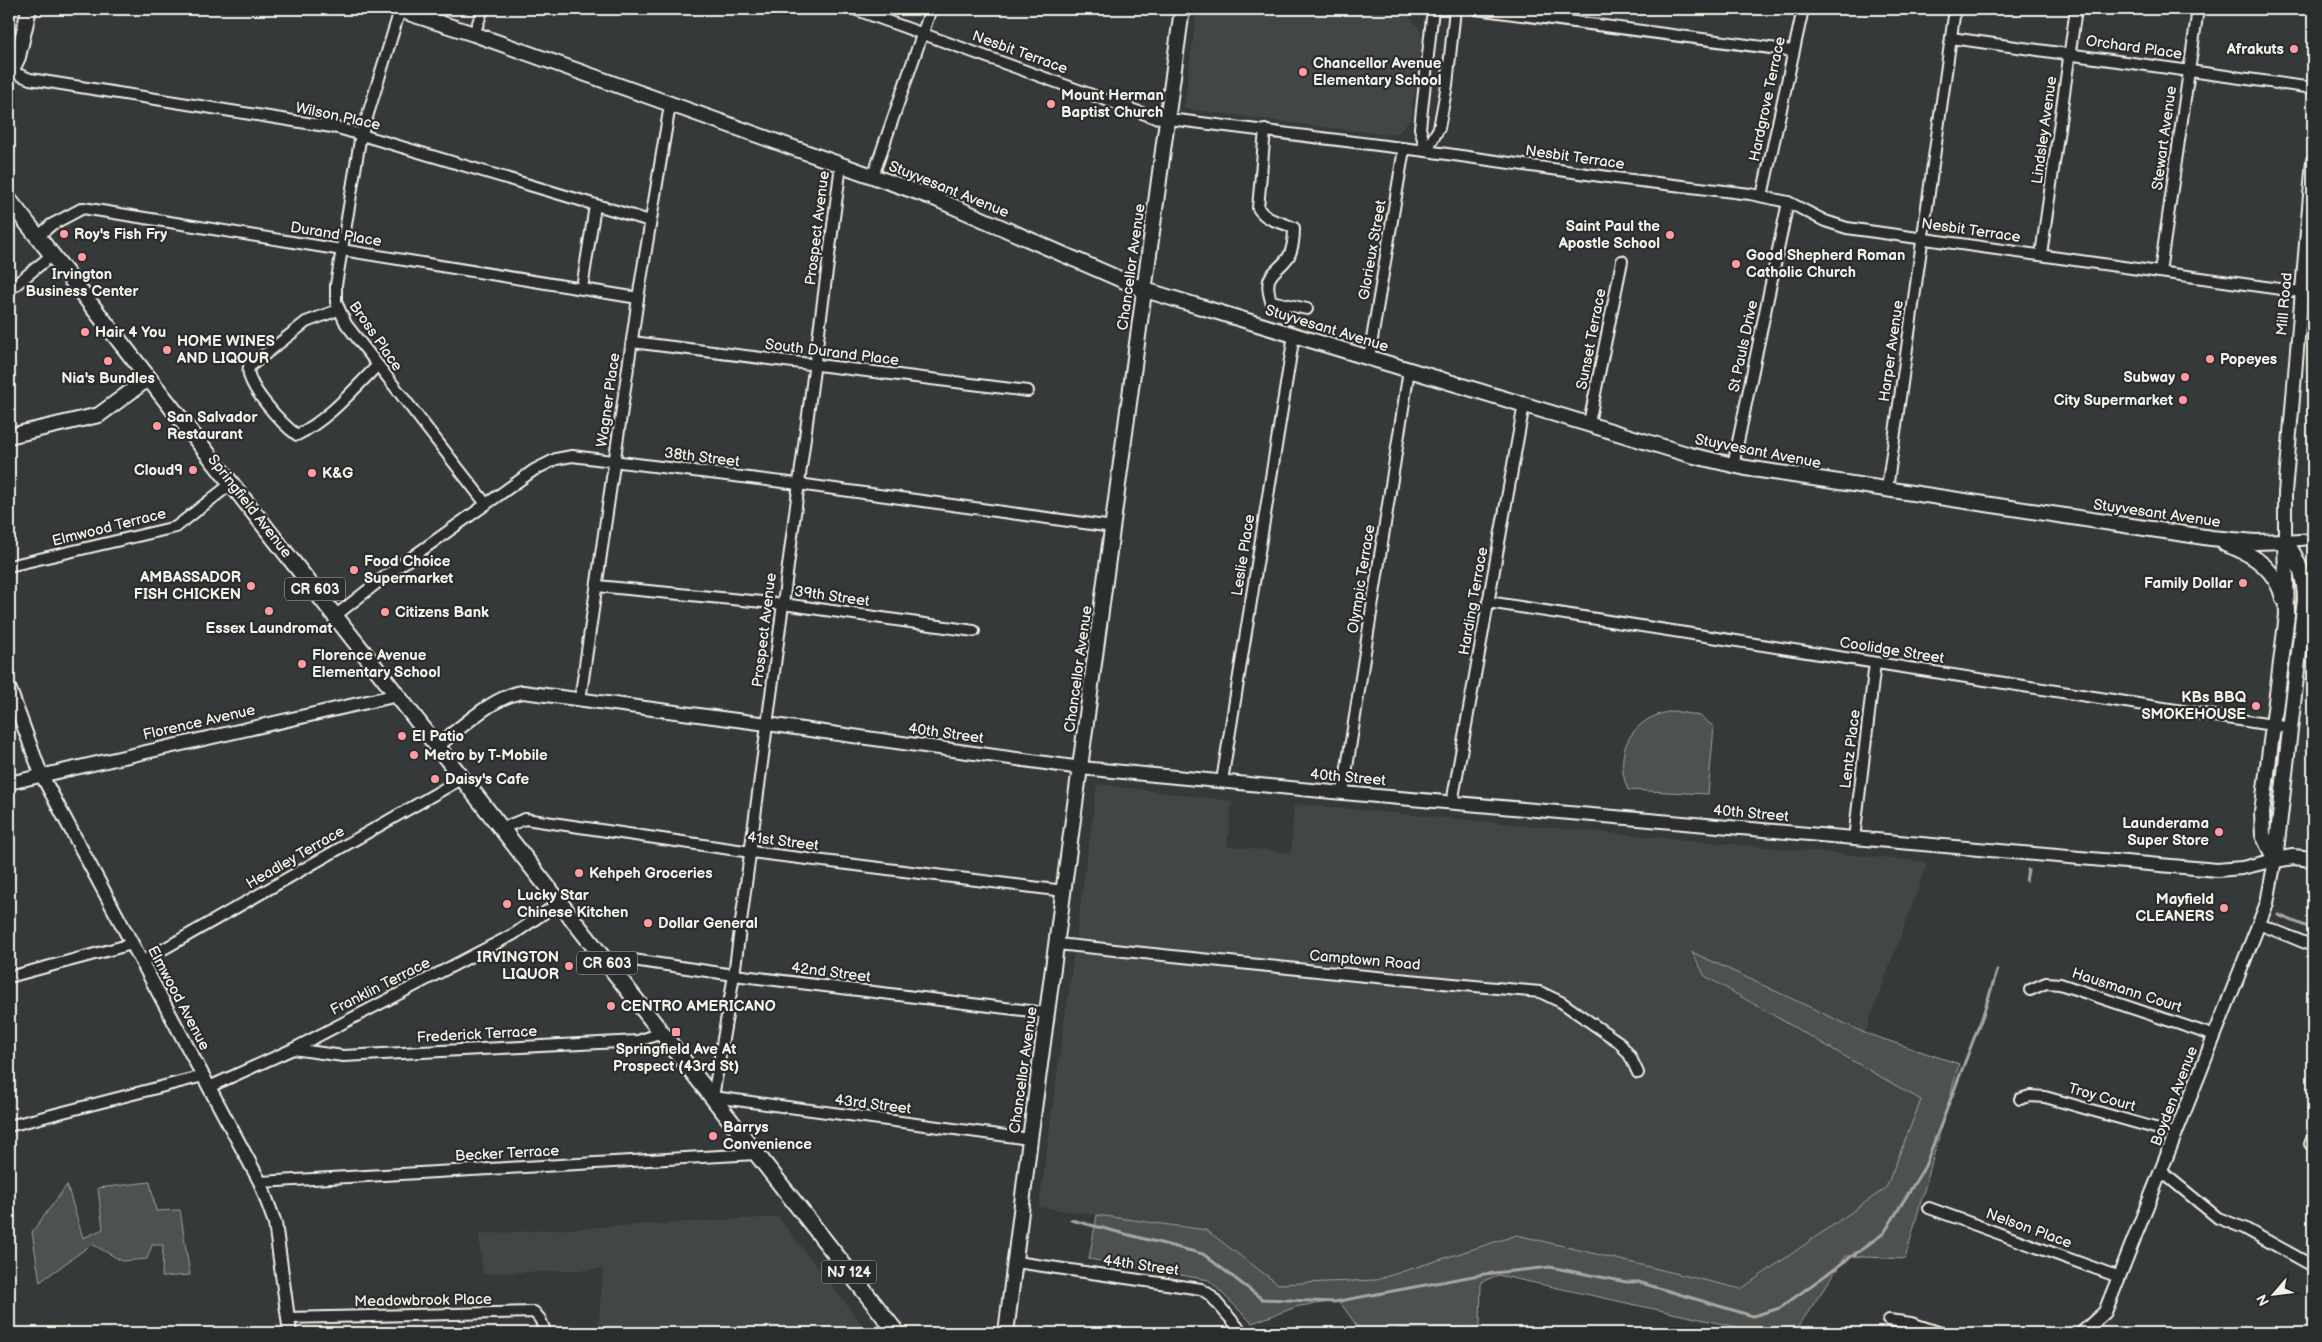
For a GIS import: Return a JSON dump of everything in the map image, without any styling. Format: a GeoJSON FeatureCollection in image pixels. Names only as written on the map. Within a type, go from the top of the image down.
{"type":"FeatureCollection","features":[{"type":"Feature","properties":{"kind":"main road"},"geometry":{"type":"LineString","coordinates":[[9,90],[10,74],[20,50],[29,9]]}},
{"type":"Feature","properties":{"kind":"main road","name":"Chancellor Avenue"},"geometry":{"type":"LineString","coordinates":[[1006,1333],[1030,1139],[1182,9]]}},
{"type":"Feature","properties":{"kind":"main road","name":"Stuyvesant Avenue"},"geometry":{"type":"LineString","coordinates":[[398,10],[474,34],[934,198],[1145,290],[1690,455],[1733,466],[2211,538],[2255,542],[2285,541]]}},
{"type":"Feature","properties":{"kind":"main road","name":"Springfield Avenue"},"geometry":{"type":"LineString","coordinates":[[9,200],[897,1333]]}},
{"type":"Feature","properties":{"kind":"main road"},"geometry":{"type":"LineString","coordinates":[[9,436],[99,415],[149,378]]}},
{"type":"Feature","properties":{"kind":"main road"},"geometry":{"type":"LineString","coordinates":[[2211,538],[2249,553],[2266,566],[2282,593],[2287,615]]}},
{"type":"Feature","properties":{"kind":"main road"},"geometry":{"type":"LineString","coordinates":[[2275,860],[2266,844],[2262,824],[2287,615],[2285,541]]}},
{"type":"Feature","properties":{"kind":"main road"},"geometry":{"type":"LineString","coordinates":[[2275,860],[2304,614],[2305,588],[2298,560],[2285,541]]}},
{"type":"Feature","properties":{"kind":"main road"},"geometry":{"type":"LineString","coordinates":[[2275,860],[2293,857],[2313,859]]}},
{"type":"Feature","properties":{"kind":"street"},"geometry":{"type":"LineString","coordinates":[[474,34],[482,9]]}},
{"type":"Feature","properties":{"kind":"street","name":"Nesbit Terrace"},"geometry":{"type":"LineString","coordinates":[[854,9],[923,32],[1147,114],[1167,119],[1426,150],[1762,196],[1788,202],[1836,225],[2301,292]]}},
{"type":"Feature","properties":{"kind":"street"},"geometry":{"type":"LineString","coordinates":[[873,176],[931,9]]}},
{"type":"Feature","properties":{"kind":"street"},"geometry":{"type":"LineString","coordinates":[[1426,150],[1420,128],[1433,9]]}},
{"type":"Feature","properties":{"kind":"street"},"geometry":{"type":"LineString","coordinates":[[1426,150],[1439,128],[1447,86],[1455,9]]}},
{"type":"Feature","properties":{"kind":"street"},"geometry":{"type":"LineString","coordinates":[[1476,9],[1793,51]]}},
{"type":"Feature","properties":{"kind":"street","name":"Hardgrove Terrace"},"geometry":{"type":"LineString","coordinates":[[1762,196],[1803,9]]}},
{"type":"Feature","properties":{"kind":"street","name":"Harper Avenue"},"geometry":{"type":"LineString","coordinates":[[1886,489],[1955,9]]}},
{"type":"Feature","properties":{"kind":"street","name":"Lindsley Avenue"},"geometry":{"type":"LineString","coordinates":[[2041,255],[2076,9]]}},
{"type":"Feature","properties":{"kind":"street","name":"Stewart Avenue"},"geometry":{"type":"LineString","coordinates":[[2160,272],[2198,9]]}},
{"type":"Feature","properties":{"kind":"street","name":"Bross Place"},"geometry":{"type":"LineString","coordinates":[[398,10],[362,134],[335,294],[338,310],[346,324],[486,504]]}},
{"type":"Feature","properties":{"kind":"street","name":"Orchard Place"},"geometry":{"type":"LineString","coordinates":[[1950,38],[2070,53],[2313,88]]}},
{"type":"Feature","properties":{"kind":"street","name":"Wilson Place"},"geometry":{"type":"LineString","coordinates":[[10,74],[30,79],[338,128],[650,222]]}},
{"type":"Feature","properties":{"kind":"street","name":"Wagner Place"},"geometry":{"type":"LineString","coordinates":[[580,700],[638,298],[670,105]]}},
{"type":"Feature","properties":{"kind":"street"},"geometry":{"type":"LineString","coordinates":[[1265,130],[1258,208],[1262,215],[1294,228],[1293,242],[1288,256],[1272,272],[1269,293],[1271,301],[1307,309]]}},
{"type":"Feature","properties":{"kind":"street","name":"Glorieux Street"},"geometry":{"type":"LineString","coordinates":[[1369,357],[1404,148]]}},
{"type":"Feature","properties":{"kind":"street","name":"Mill Road"},"geometry":{"type":"LineString","coordinates":[[2285,541],[2285,493],[2313,160]]}},
{"type":"Feature","properties":{"kind":"street","name":"Prospect Avenue"},"geometry":{"type":"LineString","coordinates":[[712,1098],[734,975],[841,165]]}},
{"type":"Feature","properties":{"kind":"street","name":"St Pauls Drive"},"geometry":{"type":"LineString","coordinates":[[1733,466],[1788,202]]}},
{"type":"Feature","properties":{"kind":"street"},"geometry":{"type":"LineString","coordinates":[[582,288],[595,206]]}},
{"type":"Feature","properties":{"kind":"street","name":"Durand Place"},"geometry":{"type":"LineString","coordinates":[[38,237],[51,225],[83,208],[638,298]]}},
{"type":"Feature","properties":{"kind":"street"},"geometry":{"type":"LineString","coordinates":[[9,290],[52,255]]}},
{"type":"Feature","properties":{"kind":"street","name":"Sunset Terrace"},"geometry":{"type":"LineString","coordinates":[[1589,424],[1622,261]]}},
{"type":"Feature","properties":{"kind":"street"},"geometry":{"type":"LineString","coordinates":[[338,310],[301,326],[249,367],[249,375],[259,395],[296,435],[316,422],[352,392],[377,366]]}},
{"type":"Feature","properties":{"kind":"street","name":"Leslie Place"},"geometry":{"type":"LineString","coordinates":[[1222,781],[1294,335]]}},
{"type":"Feature","properties":{"kind":"street","name":"South Durand Place"},"geometry":{"type":"LineString","coordinates":[[632,342],[1028,392]]}},
{"type":"Feature","properties":{"kind":"street","name":"Olympic Terrace"},"geometry":{"type":"LineString","coordinates":[[1343,793],[1410,370]]}},
{"type":"Feature","properties":{"kind":"street","name":"Harding Terrace"},"geometry":{"type":"LineString","coordinates":[[1452,803],[1524,404]]}},
{"type":"Feature","properties":{"kind":"street","name":"38th Street"},"geometry":{"type":"LineString","coordinates":[[335,616],[386,575],[534,470],[556,459],[572,456],[798,484],[1113,527]]}},
{"type":"Feature","properties":{"kind":"street","name":"Elmwood Terrace"},"geometry":{"type":"LineString","coordinates":[[9,566],[170,529],[232,484]]}},
{"type":"Feature","properties":{"kind":"street"},"geometry":{"type":"LineString","coordinates":[[2285,541],[2313,539]]}},
{"type":"Feature","properties":{"kind":"street","name":"39th Street"},"geometry":{"type":"LineString","coordinates":[[597,586],[783,604],[974,630]]}},
{"type":"Feature","properties":{"kind":"street","name":"Coolidge Street"},"geometry":{"type":"LineString","coordinates":[[1488,602],[2291,728]]}},
{"type":"Feature","properties":{"kind":"street","name":"Lentz Place"},"geometry":{"type":"LineString","coordinates":[[1854,838],[1876,663]]}},
{"type":"Feature","properties":{"kind":"street","name":"Elmwood Avenue"},"geometry":{"type":"LineString","coordinates":[[9,687],[42,774],[260,1182],[275,1223],[290,1333]]}},
{"type":"Feature","properties":{"kind":"street","name":"40th Street"},"geometry":{"type":"LineString","coordinates":[[437,746],[498,700],[523,692],[1081,768],[1452,803],[2217,870],[2242,868],[2275,860]]}},
{"type":"Feature","properties":{"kind":"street","name":"Florence Avenue"},"geometry":{"type":"LineString","coordinates":[[9,782],[398,695]]}},
{"type":"Feature","properties":{"kind":"street","name":"Headley Terrace"},"geometry":{"type":"LineString","coordinates":[[141,962],[463,778]]}},
{"type":"Feature","properties":{"kind":"street","name":"41st Street"},"geometry":{"type":"LineString","coordinates":[[502,828],[525,819],[751,852],[1064,891]]}},
{"type":"Feature","properties":{"kind":"street","name":"Boyden Avenue"},"geometry":{"type":"LineString","coordinates":[[2082,1333],[2106,1312],[2270,895],[2275,860]]}},
{"type":"Feature","properties":{"kind":"street","name":"Franklin Terrace"},"geometry":{"type":"LineString","coordinates":[[9,1126],[206,1082],[293,1050],[514,934],[560,902]]}},
{"type":"Feature","properties":{"kind":"street"},"geometry":{"type":"LineString","coordinates":[[2259,924],[2313,946]]}},
{"type":"Feature","properties":{"kind":"street"},"geometry":{"type":"LineString","coordinates":[[9,977],[132,944]]}},
{"type":"Feature","properties":{"kind":"street","name":"Camptown Road"},"geometry":{"type":"LineString","coordinates":[[1057,944],[1540,992],[1562,1002],[1619,1042],[1630,1056],[1638,1073]]}},
{"type":"Feature","properties":{"kind":"street","name":"42nd Street"},"geometry":{"type":"LineString","coordinates":[[613,969],[633,960],[734,975],[1047,1013]]}},
{"type":"Feature","properties":{"kind":"street","name":"Hausmann Court"},"geometry":{"type":"LineString","coordinates":[[2030,990],[2046,983],[2060,984],[2215,1036]]}},
{"type":"Feature","properties":{"kind":"street","name":"Frederick Terrace"},"geometry":{"type":"LineString","coordinates":[[293,1050],[343,1056],[638,1041],[662,1033]]}},
{"type":"Feature","properties":{"kind":"street","name":"Troy Court"},"geometry":{"type":"LineString","coordinates":[[2020,1098],[2030,1096],[2045,1097],[2176,1134]]}},
{"type":"Feature","properties":{"kind":"street","name":"43rd Street"},"geometry":{"type":"LineString","coordinates":[[712,1098],[1030,1139]]}},
{"type":"Feature","properties":{"kind":"street","name":"Becker Terrace"},"geometry":{"type":"LineString","coordinates":[[260,1182],[756,1154]]}},
{"type":"Feature","properties":{"kind":"street"},"geometry":{"type":"LineString","coordinates":[[2162,1172],[2210,1213],[2244,1228],[2313,1266]]}},
{"type":"Feature","properties":{"kind":"street","name":"Nelson Place"},"geometry":{"type":"LineString","coordinates":[[1929,1208],[2119,1277]]}},
{"type":"Feature","properties":{"kind":"street","name":"44th Street"},"geometry":{"type":"LineString","coordinates":[[1016,1262],[1201,1289],[1210,1295],[1243,1333]]}},
{"type":"Feature","properties":{"kind":"street","name":"Meadowbrook Place"},"geometry":{"type":"LineString","coordinates":[[288,1318],[534,1312],[540,1319],[546,1333]]}},
{"type":"Feature","properties":{"kind":"street"},"geometry":{"type":"LineString","coordinates":[[1888,1320],[1911,1323],[1941,1333]]}},
{"type":"Feature","properties":{"kind":"shaded area","name":"Chancellor Avenue Elementary School"},"geometry":{"type":"Polygon","coordinates":[[[1197,9],[1364,9],[1408,16],[1418,27],[1422,38],[1411,118],[1399,132],[1387,135],[1185,109],[1197,9]]]}},
{"type":"Feature","properties":{"kind":"shaded area"},"geometry":{"type":"Polygon","coordinates":[[[1674,711],[1700,716],[1714,727],[1708,794],[1628,790],[1623,762],[1624,750],[1629,738],[1647,720],[1659,714],[1674,711]]]}},
{"type":"Feature","properties":{"kind":"shaded area"},"geometry":{"type":"Polygon","coordinates":[[[1097,784],[1232,801],[1227,846],[1291,853],[1294,804],[1928,862],[1865,1033],[1693,952],[1705,976],[1921,1100],[1886,1188],[1741,1289],[1517,1235],[1376,1280],[1278,1284],[1206,1230],[1039,1207],[1097,784]]]}},
{"type":"Feature","properties":{"kind":"shaded area"},"geometry":{"type":"Polygon","coordinates":[[[1692,952],[1865,1033],[1959,1064],[1905,1259],[1846,1256],[1794,1333],[1764,1333],[1498,1275],[1481,1282],[1480,1327],[1402,1328],[1391,1333],[1362,1333],[1339,1301],[1299,1306],[1252,1323],[1209,1280],[1089,1259],[1097,1215],[1206,1230],[1278,1284],[1376,1280],[1517,1235],[1741,1289],[1886,1188],[1921,1100],[1705,976],[1692,952]]]}},
{"type":"Feature","properties":{"kind":"shaded area"},"geometry":{"type":"Polygon","coordinates":[[[150,1182],[156,1211],[180,1210],[190,1275],[162,1277],[163,1245],[152,1245],[147,1259],[122,1261],[92,1244],[40,1282],[32,1232],[67,1185],[83,1238],[103,1229],[98,1188],[150,1182]]]}},
{"type":"Feature","properties":{"kind":"shaded area"},"geometry":{"type":"Polygon","coordinates":[[[778,1217],[869,1333],[598,1333],[603,1269],[483,1274],[479,1234],[778,1217]]]}},
{"type":"Feature","properties":{"kind":"waterway"},"geometry":{"type":"LineString","coordinates":[[2026,881],[2028,870]]}},
{"type":"Feature","properties":{"kind":"waterway"},"geometry":{"type":"LineString","coordinates":[[2278,915],[2313,929]]}},
{"type":"Feature","properties":{"kind":"waterway"},"geometry":{"type":"LineString","coordinates":[[1071,1220],[1203,1254],[1262,1299],[1334,1302],[1484,1274],[1550,1267],[1626,1282],[1638,1282],[1753,1316],[1780,1308],[1884,1233],[1925,1166],[1983,1015],[1997,971]]}},
{"type":"Feature","properties":{"kind":"place","name":"Afrakuts"},"geometry":{"type":"Point","coordinates":[2294,49]}},
{"type":"Feature","properties":{"kind":"place","name":"Chancellor Avenue Elementary School"},"geometry":{"type":"Point","coordinates":[1303,72]}},
{"type":"Feature","properties":{"kind":"place","name":"Mount Herman Baptist Church"},"geometry":{"type":"Point","coordinates":[1051,104]}},
{"type":"Feature","properties":{"kind":"place","name":"Roy's Fish Fry"},"geometry":{"type":"Point","coordinates":[64,234]}},
{"type":"Feature","properties":{"kind":"place","name":"Saint Paul the Apostle School"},"geometry":{"type":"Point","coordinates":[1670,235]}},
{"type":"Feature","properties":{"kind":"place","name":"Irvington Business Center"},"geometry":{"type":"Point","coordinates":[82,257]}},
{"type":"Feature","properties":{"kind":"place","name":"Good Shepherd Roman Catholic Church"},"geometry":{"type":"Point","coordinates":[1736,264]}},
{"type":"Feature","properties":{"kind":"place","name":"Hair 4 You"},"geometry":{"type":"Point","coordinates":[85,332]}},
{"type":"Feature","properties":{"kind":"place","name":"HOME WINES AND LIQOUR"},"geometry":{"type":"Point","coordinates":[167,350]}},
{"type":"Feature","properties":{"kind":"place","name":"Popeyes"},"geometry":{"type":"Point","coordinates":[2210,359]}},
{"type":"Feature","properties":{"kind":"place","name":"Nia's Bundles"},"geometry":{"type":"Point","coordinates":[108,361]}},
{"type":"Feature","properties":{"kind":"place","name":"Subway"},"geometry":{"type":"Point","coordinates":[2185,377]}},
{"type":"Feature","properties":{"kind":"place","name":"City Supermarket"},"geometry":{"type":"Point","coordinates":[2183,400]}},
{"type":"Feature","properties":{"kind":"place","name":"San Salvador Restaurant"},"geometry":{"type":"Point","coordinates":[157,426]}},
{"type":"Feature","properties":{"kind":"place","name":"Cloud9"},"geometry":{"type":"Point","coordinates":[193,470]}},
{"type":"Feature","properties":{"kind":"place","name":"K&G"},"geometry":{"type":"Point","coordinates":[312,473]}},
{"type":"Feature","properties":{"kind":"place","name":"Food Choice Supermarket"},"geometry":{"type":"Point","coordinates":[354,570]}},
{"type":"Feature","properties":{"kind":"place","name":"Family Dollar"},"geometry":{"type":"Point","coordinates":[2243,583]}},
{"type":"Feature","properties":{"kind":"place","name":"AMBASSADOR FISH CHICKEN"},"geometry":{"type":"Point","coordinates":[251,586]}},
{"type":"Feature","properties":{"kind":"place","name":"Essex Laundromat"},"geometry":{"type":"Point","coordinates":[269,611]}},
{"type":"Feature","properties":{"kind":"place","name":"Citizens Bank"},"geometry":{"type":"Point","coordinates":[385,612]}},
{"type":"Feature","properties":{"kind":"place","name":"Florence Avenue Elementary School"},"geometry":{"type":"Point","coordinates":[302,664]}},
{"type":"Feature","properties":{"kind":"place","name":"KBs BBQ SMOKEHOUSE"},"geometry":{"type":"Point","coordinates":[2256,706]}},
{"type":"Feature","properties":{"kind":"place","name":"El Patio"},"geometry":{"type":"Point","coordinates":[402,736]}},
{"type":"Feature","properties":{"kind":"place","name":"Metro by T-Mobile"},"geometry":{"type":"Point","coordinates":[414,755]}},
{"type":"Feature","properties":{"kind":"place","name":"Daisy's Cafe"},"geometry":{"type":"Point","coordinates":[435,779]}},
{"type":"Feature","properties":{"kind":"place","name":"Launderama Super Store"},"geometry":{"type":"Point","coordinates":[2219,832]}},
{"type":"Feature","properties":{"kind":"place","name":"Kehpeh Groceries"},"geometry":{"type":"Point","coordinates":[579,873]}},
{"type":"Feature","properties":{"kind":"place","name":"Lucky Star Chinese Kitchen"},"geometry":{"type":"Point","coordinates":[507,904]}},
{"type":"Feature","properties":{"kind":"place","name":"Mayfield CLEANERS"},"geometry":{"type":"Point","coordinates":[2224,908]}},
{"type":"Feature","properties":{"kind":"place","name":"Dollar General"},"geometry":{"type":"Point","coordinates":[648,923]}},
{"type":"Feature","properties":{"kind":"place","name":"IRVINGTON LIQUOR"},"geometry":{"type":"Point","coordinates":[569,966]}},
{"type":"Feature","properties":{"kind":"place","name":"CENTRO AMERICANO"},"geometry":{"type":"Point","coordinates":[611,1006]}},
{"type":"Feature","properties":{"kind":"place","name":"Springfield Ave At Prospect (43rd St)"},"geometry":{"type":"Point","coordinates":[676,1032]}},
{"type":"Feature","properties":{"kind":"place","name":"Barrys Convenience"},"geometry":{"type":"Point","coordinates":[713,1136]}}]}
